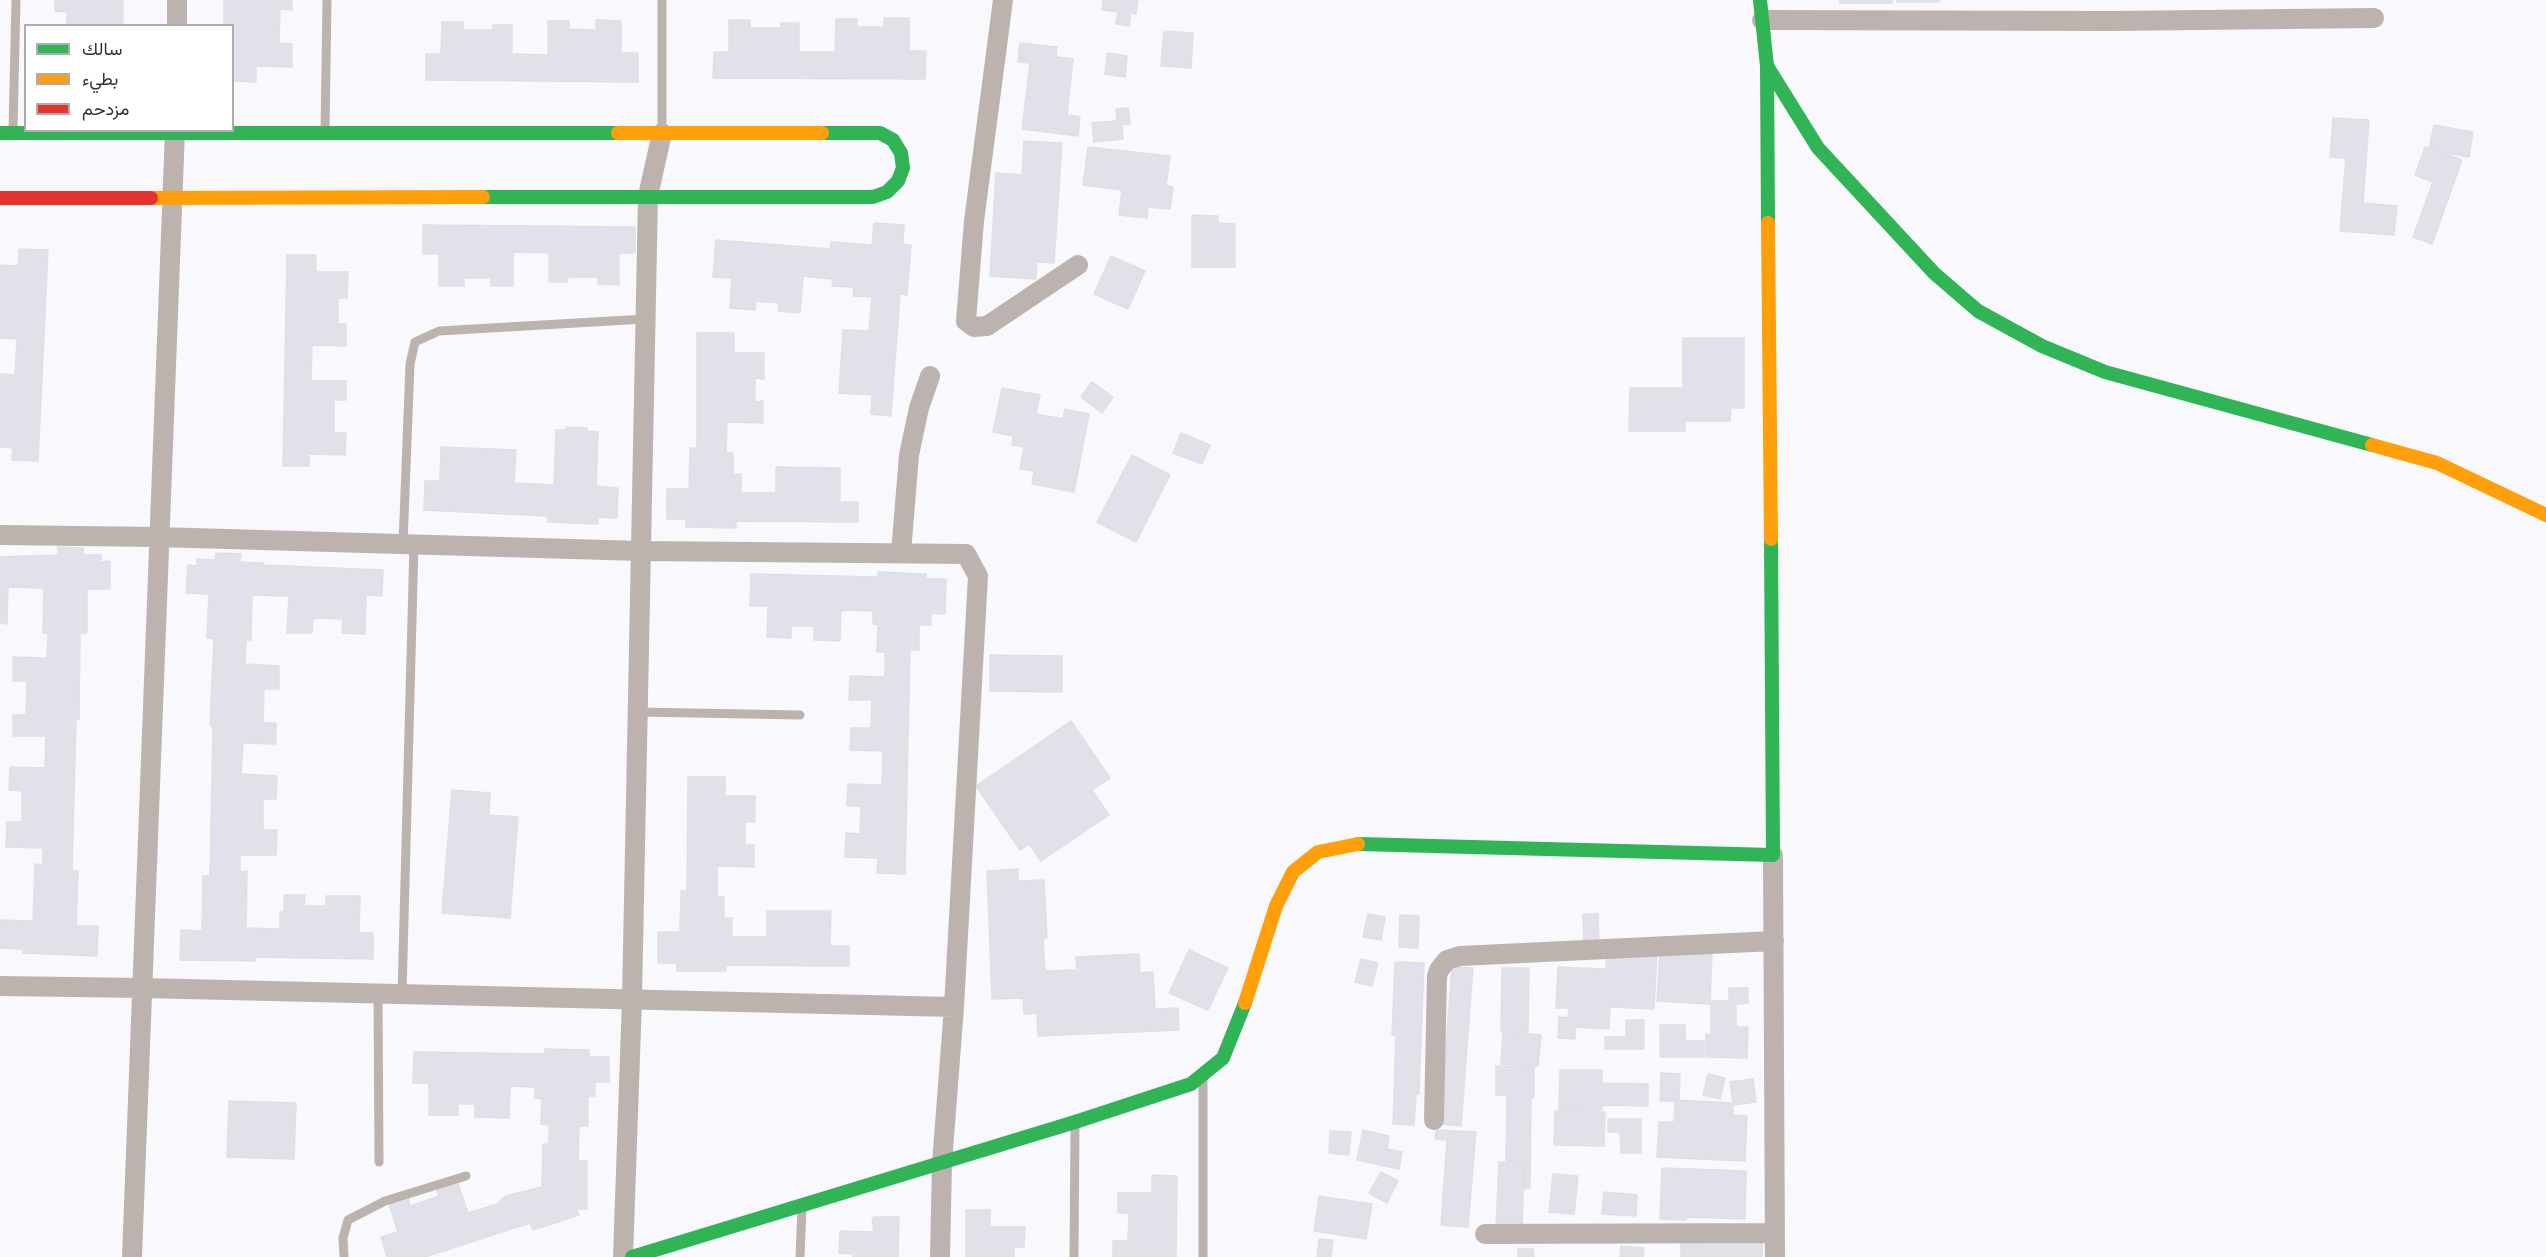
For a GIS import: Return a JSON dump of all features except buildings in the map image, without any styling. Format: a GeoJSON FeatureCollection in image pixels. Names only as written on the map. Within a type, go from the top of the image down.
{"type":"FeatureCollection","features":[{"type":"Feature","properties":{"kind":"street"},"geometry":{"type":"LineString","coordinates":[[177,0],[177,24]]}},
{"type":"Feature","properties":{"kind":"street"},"geometry":{"type":"LineString","coordinates":[[1003,0],[974,221],[966,321],[974,327],[987,326],[1078,264]]}},
{"type":"Feature","properties":{"kind":"street"},"geometry":{"type":"LineString","coordinates":[[1775,1257],[1767,66],[1761,10],[2112,21],[2374,18]]}},
{"type":"Feature","properties":{"kind":"street"},"geometry":{"type":"LineString","coordinates":[[1767,66],[1818,148],[1934,273],[1978,312],[2042,346],[2105,372],[2437,463],[2546,515]]}},
{"type":"Feature","properties":{"kind":"street"},"geometry":{"type":"LineString","coordinates":[[132,1257],[175,132]]}},
{"type":"Feature","properties":{"kind":"street"},"geometry":{"type":"LineString","coordinates":[[0,198],[873,196],[887,192],[898,182],[903,168],[901,153],[893,141],[880,133],[6,133]]}},
{"type":"Feature","properties":{"kind":"street"},"geometry":{"type":"LineString","coordinates":[[623,1257],[632,999],[648,196],[662,133]]}},
{"type":"Feature","properties":{"kind":"street"},"geometry":{"type":"LineString","coordinates":[[901,553],[909,455],[919,408],[930,376]]}},
{"type":"Feature","properties":{"kind":"street"},"geometry":{"type":"LineString","coordinates":[[0,535],[158,537],[641,551],[966,554],[978,576],[954,1007],[942,1163],[940,1257]]}},
{"type":"Feature","properties":{"kind":"street"},"geometry":{"type":"LineString","coordinates":[[632,1257],[1075,1122],[1191,1084],[1223,1058],[1238,1025],[1276,906],[1293,872],[1318,852],[1363,843],[1773,855]]}},
{"type":"Feature","properties":{"kind":"street"},"geometry":{"type":"LineString","coordinates":[[1434,1120],[1437,976],[1448,960],[1460,956],[1774,941]]}},
{"type":"Feature","properties":{"kind":"street"},"geometry":{"type":"LineString","coordinates":[[0,987],[142,988],[954,1007]]}},
{"type":"Feature","properties":{"kind":"street"},"geometry":{"type":"LineString","coordinates":[[1485,1234],[1774,1233]]}},
{"type":"Feature","properties":{"kind":"lane"},"geometry":{"type":"LineString","coordinates":[[6,133],[16,0]]}},
{"type":"Feature","properties":{"kind":"lane"},"geometry":{"type":"LineString","coordinates":[[325,133],[327,0]]}},
{"type":"Feature","properties":{"kind":"lane"},"geometry":{"type":"LineString","coordinates":[[662,0],[662,133]]}},
{"type":"Feature","properties":{"kind":"lane"},"geometry":{"type":"LineString","coordinates":[[402,994],[410,364],[415,342],[439,331],[645,319]]}},
{"type":"Feature","properties":{"kind":"lane"},"geometry":{"type":"LineString","coordinates":[[638,712],[800,715]]}},
{"type":"Feature","properties":{"kind":"lane"},"geometry":{"type":"LineString","coordinates":[[378,993],[379,1162]]}},
{"type":"Feature","properties":{"kind":"lane"},"geometry":{"type":"LineString","coordinates":[[1203,1074],[1203,1257]]}},
{"type":"Feature","properties":{"kind":"lane"},"geometry":{"type":"LineString","coordinates":[[1074,1257],[1075,1122]]}},
{"type":"Feature","properties":{"kind":"lane"},"geometry":{"type":"LineString","coordinates":[[344,1257],[344,1238],[348,1220],[385,1201],[466,1176]]}},
{"type":"Feature","properties":{"kind":"lane"},"geometry":{"type":"LineString","coordinates":[[800,1257],[802,1206]]}},
{"type":"Feature","properties":{"kind":"traffic: fast"},"geometry":{"type":"LineString","coordinates":[[1760,0],[1767,66],[1818,148],[1934,273],[1978,311],[2042,346],[2105,372],[2372,445]]}},
{"type":"Feature","properties":{"kind":"traffic: fast"},"geometry":{"type":"LineString","coordinates":[[1767,66],[1768,223]]}},
{"type":"Feature","properties":{"kind":"traffic: fast"},"geometry":{"type":"LineString","coordinates":[[0,133],[618,133]]}},
{"type":"Feature","properties":{"kind":"traffic: fast"},"geometry":{"type":"LineString","coordinates":[[483,197],[873,197],[887,192],[898,181],[903,168],[901,153],[893,140],[880,133],[822,133]]}},
{"type":"Feature","properties":{"kind":"traffic: fast"},"geometry":{"type":"LineString","coordinates":[[1358,844],[1773,855],[1771,539]]}},
{"type":"Feature","properties":{"kind":"traffic: fast"},"geometry":{"type":"LineString","coordinates":[[632,1257],[1075,1122],[1191,1084],[1223,1058],[1245,1003]]}},
{"type":"Feature","properties":{"kind":"traffic: slow"},"geometry":{"type":"LineString","coordinates":[[618,133],[822,133]]}},
{"type":"Feature","properties":{"kind":"traffic: slow"},"geometry":{"type":"LineString","coordinates":[[151,198],[483,197]]}},
{"type":"Feature","properties":{"kind":"traffic: slow"},"geometry":{"type":"LineString","coordinates":[[1768,223],[1771,539]]}},
{"type":"Feature","properties":{"kind":"traffic: slow"},"geometry":{"type":"LineString","coordinates":[[2372,445],[2437,463],[2546,515]]}},
{"type":"Feature","properties":{"kind":"traffic: slow"},"geometry":{"type":"LineString","coordinates":[[1245,1003],[1276,906],[1293,872],[1318,852],[1358,844]]}},
{"type":"Feature","properties":{"kind":"traffic: jam"},"geometry":{"type":"LineString","coordinates":[[0,198],[151,198]]}}]}
